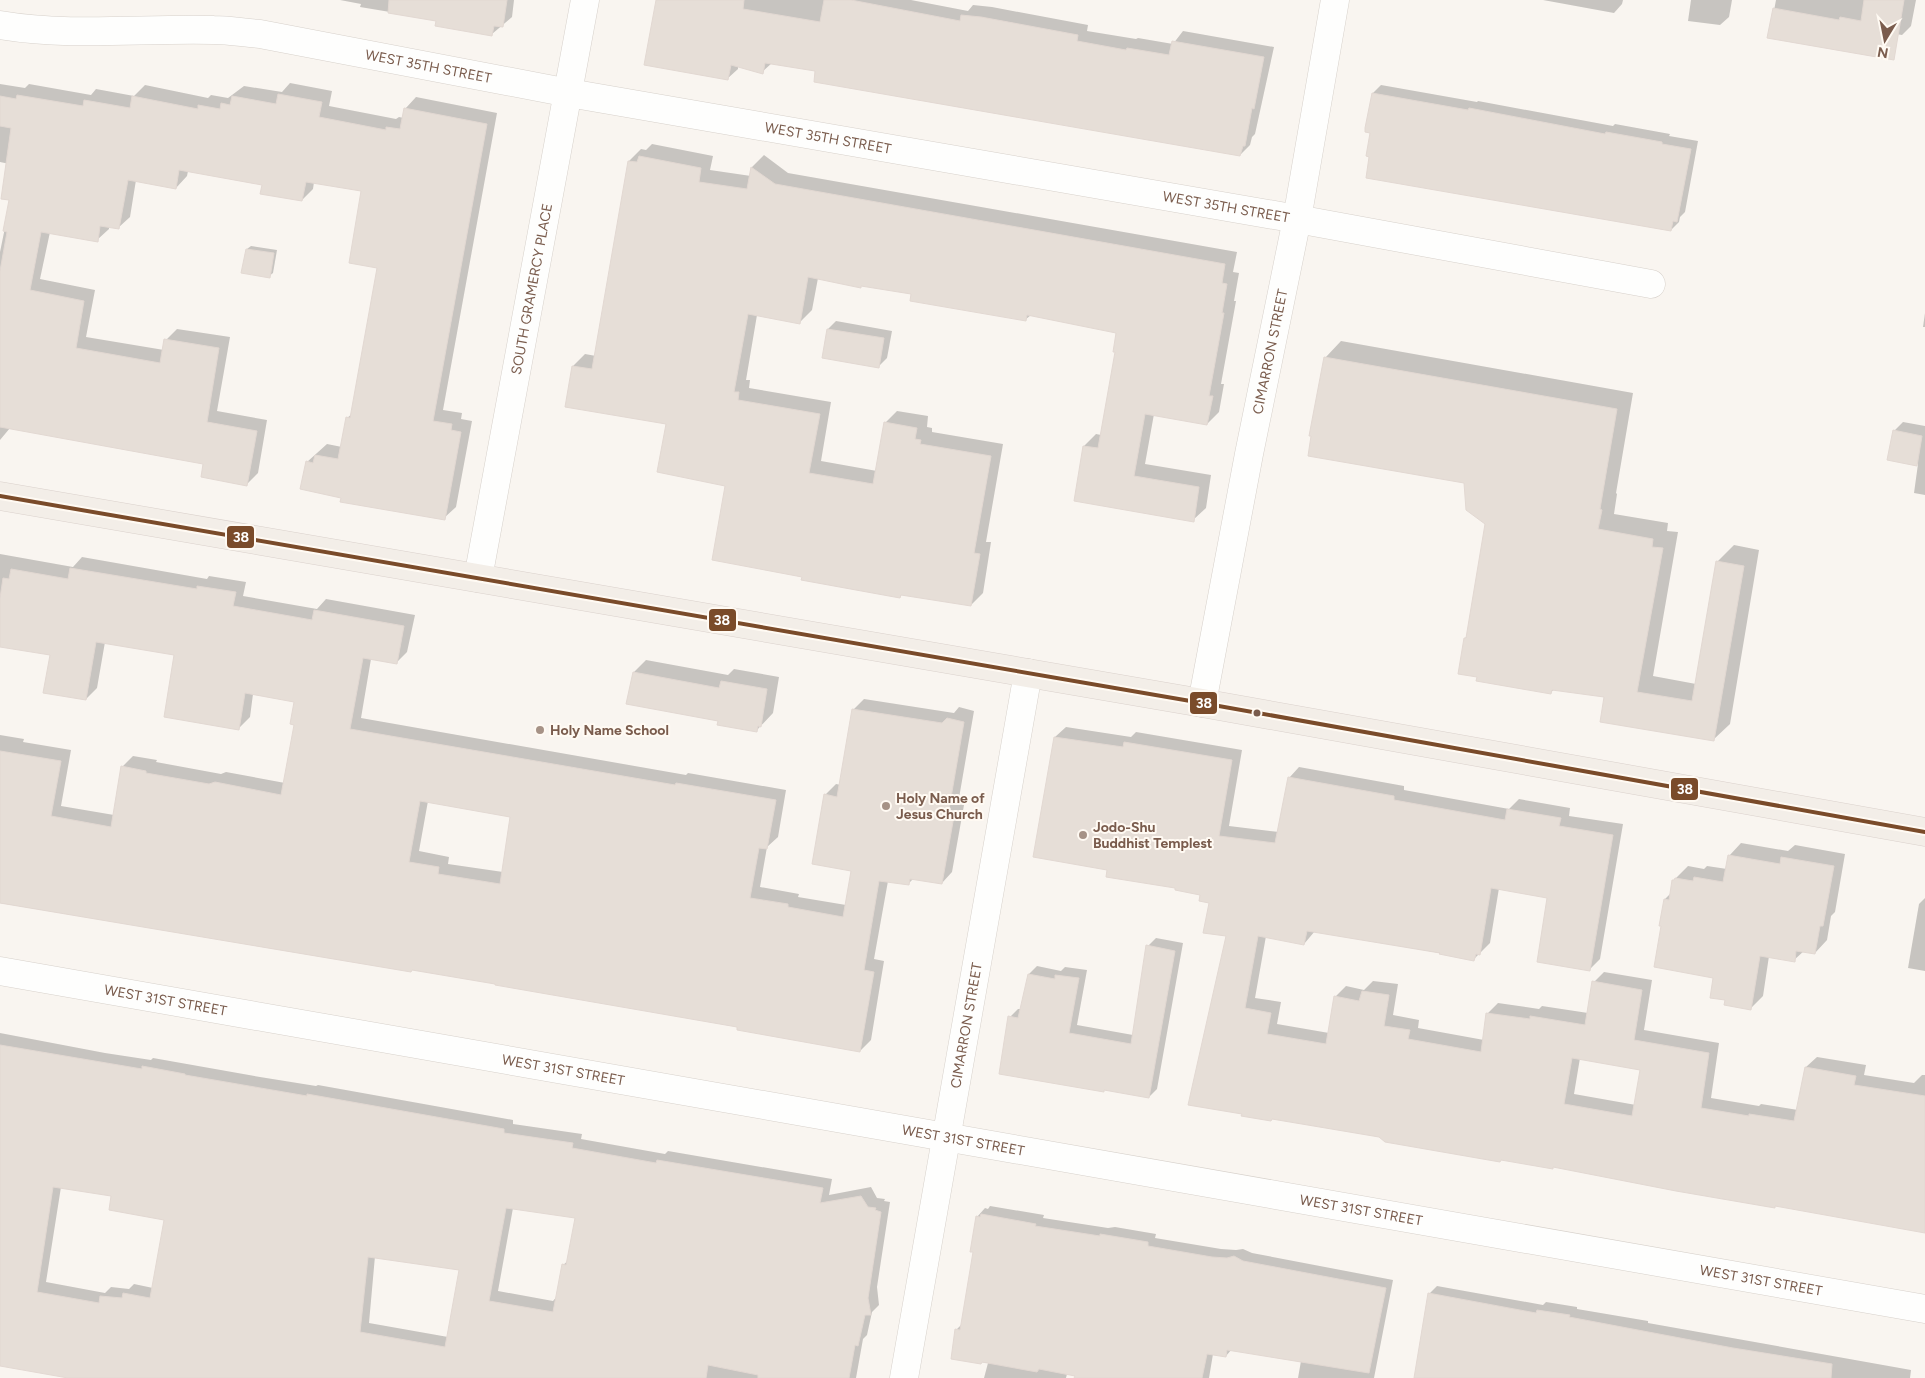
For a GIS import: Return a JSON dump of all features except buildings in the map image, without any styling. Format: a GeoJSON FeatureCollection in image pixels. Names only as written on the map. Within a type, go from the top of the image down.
{"type":"FeatureCollection","features":[{"type":"Feature","properties":{"kind":"main road"},"geometry":{"type":"LineString","coordinates":[[0,496],[1202,703],[1925,832]]}},
{"type":"Feature","properties":{"kind":"street","name":"SOUTH GRAMERCY PLACE"},"geometry":{"type":"LineString","coordinates":[[478,578],[586,0]]}},
{"type":"Feature","properties":{"kind":"street","name":"CIMARRON STREET"},"geometry":{"type":"LineString","coordinates":[[1202,703],[1247,463],[1297,219],[1335,0]]}},
{"type":"Feature","properties":{"kind":"street","name":"WEST 35TH STREET"},"geometry":{"type":"LineString","coordinates":[[0,25],[26,29],[82,32],[215,30],[260,34],[569,93],[1297,219],[1651,284]]}},
{"type":"Feature","properties":{"kind":"street","name":"CIMARRON STREET"},"geometry":{"type":"LineString","coordinates":[[904,1378],[1028,673]]}},
{"type":"Feature","properties":{"kind":"street","name":"WEST 31ST STREET"},"geometry":{"type":"LineString","coordinates":[[0,971],[1925,1309]]}},
{"type":"Feature","properties":{"kind":"transit line","name":"38"},"geometry":{"type":"LineString","coordinates":[[0,496],[1202,703],[1925,832]]}},
{"type":"Feature","properties":{"kind":"place","name":"Holy Name School"},"geometry":{"type":"Point","coordinates":[540,730]}},
{"type":"Feature","properties":{"kind":"place","name":"Holy Name of Jesus Church"},"geometry":{"type":"Point","coordinates":[886,806]}},
{"type":"Feature","properties":{"kind":"place","name":"Jodo-Shu Buddhist Templest"},"geometry":{"type":"Point","coordinates":[1083,835]}}]}
